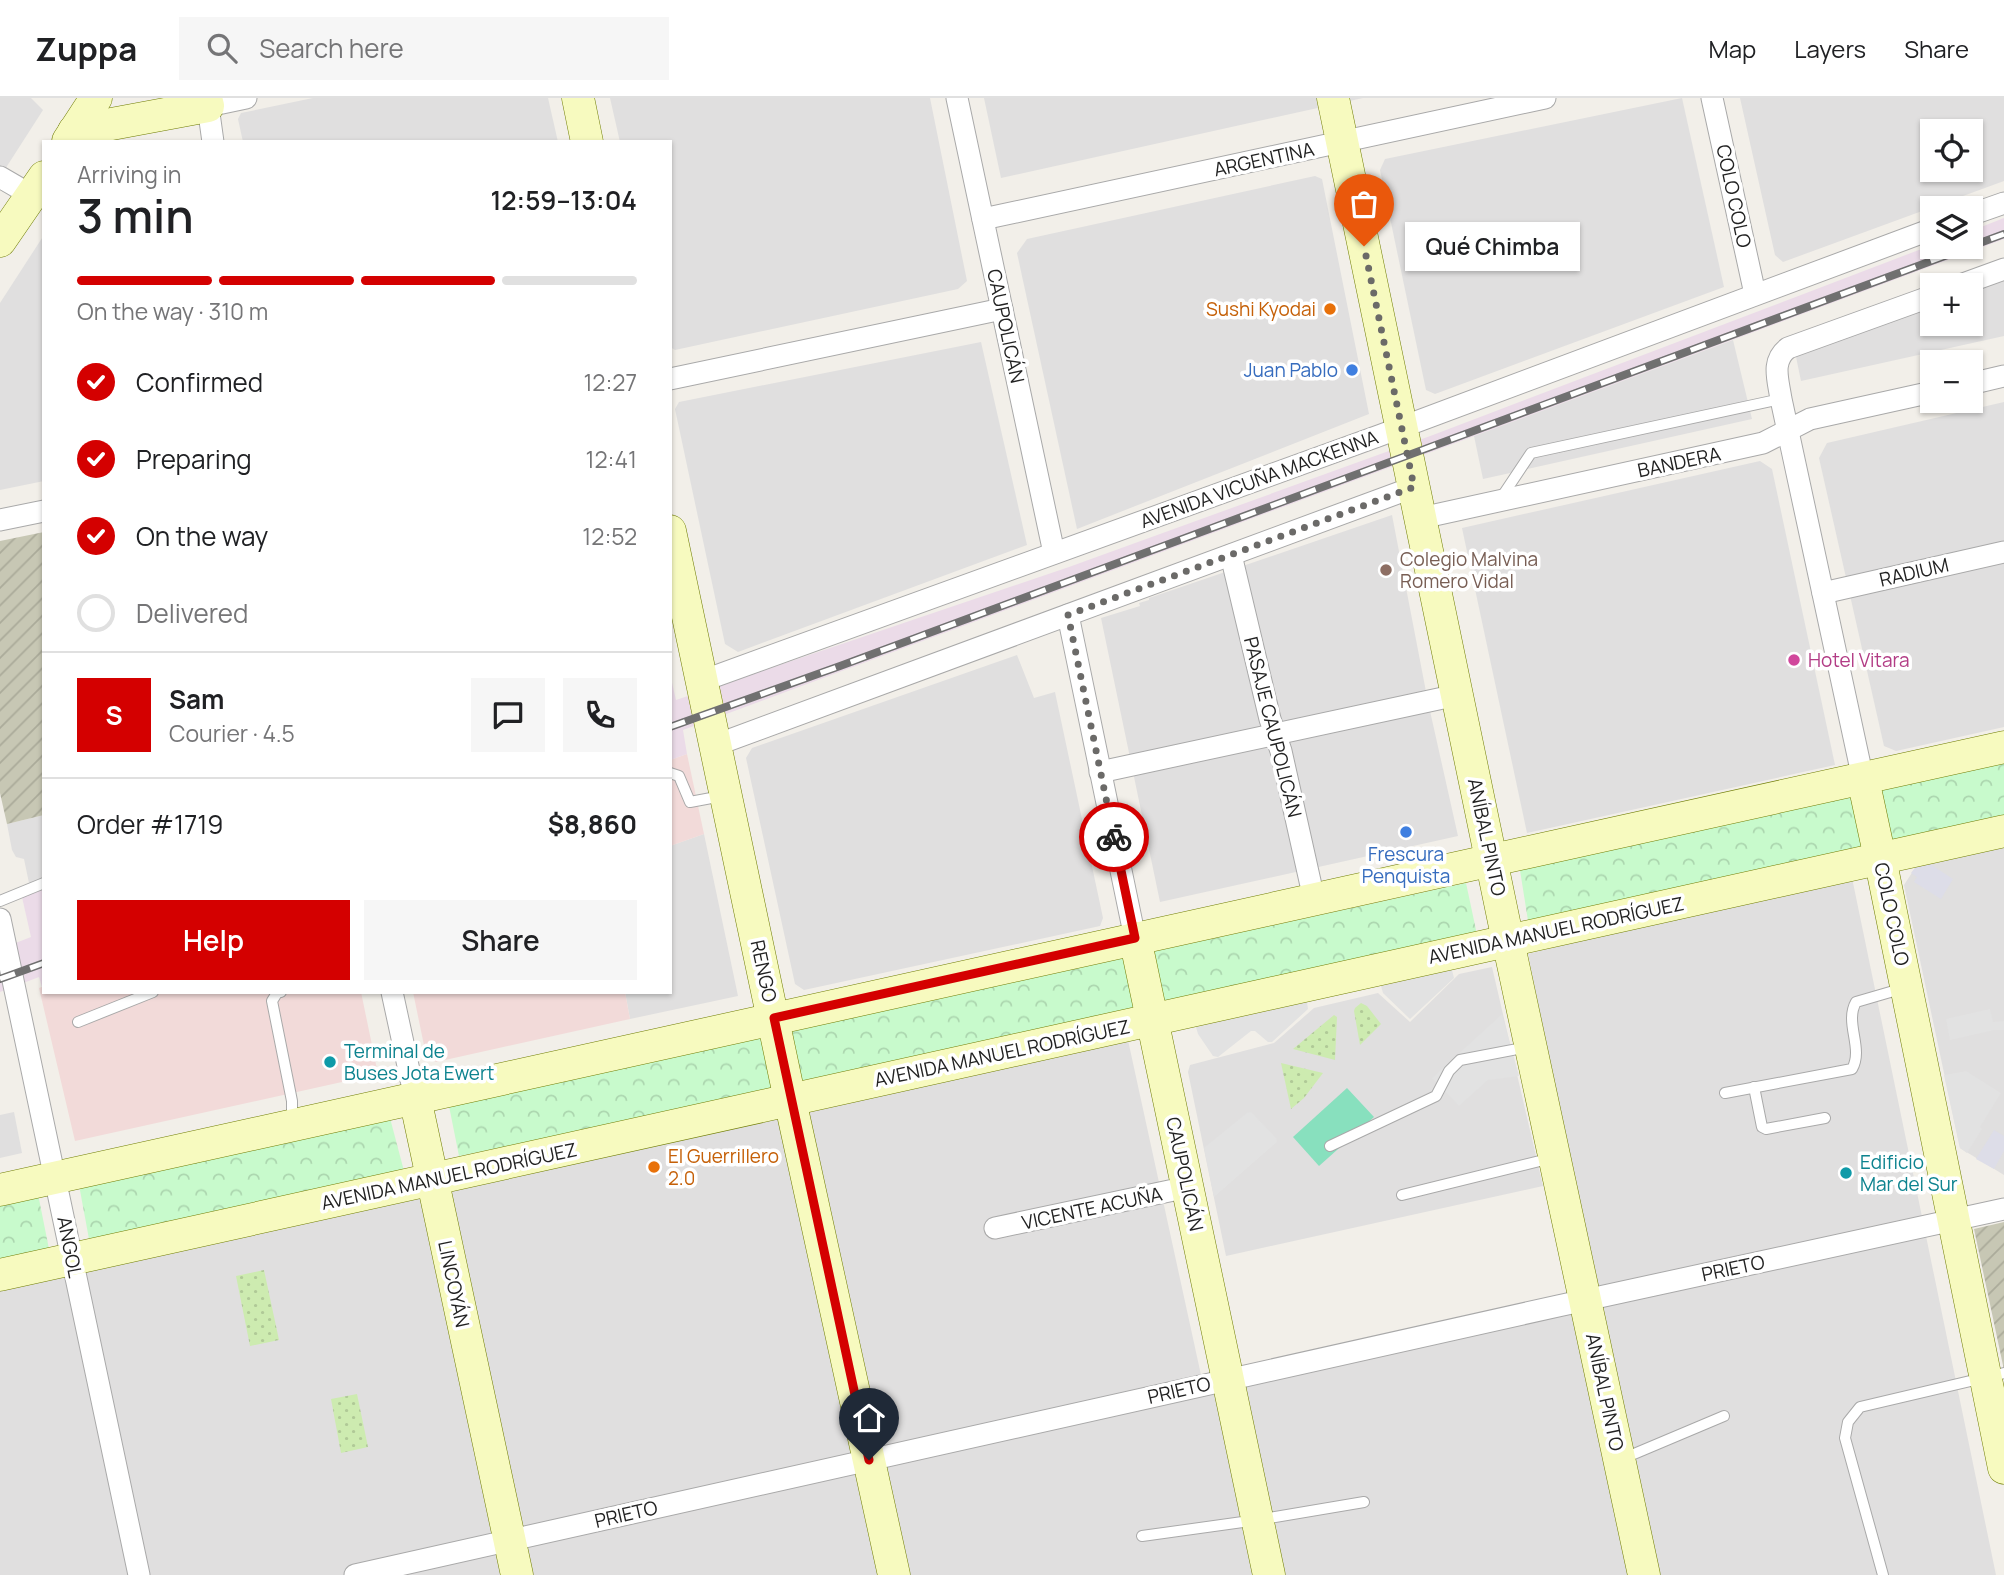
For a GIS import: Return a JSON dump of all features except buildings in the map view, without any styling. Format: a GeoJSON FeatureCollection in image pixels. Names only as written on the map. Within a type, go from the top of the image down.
{"type":"FeatureCollection","features":[{"type":"Feature","properties":{"kind":"main road"},"geometry":{"type":"LineString","coordinates":[[71,137],[96,98]]}},
{"type":"Feature","properties":{"kind":"main road"},"geometry":{"type":"LineString","coordinates":[[578,98],[587,140]]}},
{"type":"Feature","properties":{"kind":"main road","name":"ANÍBAL PINTO"},"geometry":{"type":"LineString","coordinates":[[1333,98],[1508,941],[1644,1575]]}},
{"type":"Feature","properties":{"kind":"main road"},"geometry":{"type":"LineString","coordinates":[[71,137],[207,102]]}},
{"type":"Feature","properties":{"kind":"main road"},"geometry":{"type":"LineString","coordinates":[[0,241],[37,186]]}},
{"type":"Feature","properties":{"kind":"main road","name":"RENGO"},"geometry":{"type":"LineString","coordinates":[[672,540],[894,1575]]}},
{"type":"Feature","properties":{"kind":"main road"},"geometry":{"type":"LineString","coordinates":[[0,1190],[2004,747]]}},
{"type":"Feature","properties":{"kind":"main road","name":"COLO COLO"},"geometry":{"type":"LineString","coordinates":[[1863,779],[1954,1220],[1994,1376],[2004,1468]]}},
{"type":"Feature","properties":{"kind":"main road","name":"AVENIDA MANUEL RODRÍGUEZ"},"geometry":{"type":"LineString","coordinates":[[0,1275],[2004,831]]}},
{"type":"Feature","properties":{"kind":"main road","name":"CAUPOLICÁN"},"geometry":{"type":"LineString","coordinates":[[1135,938],[1269,1575]]}},
{"type":"Feature","properties":{"kind":"main road","name":"LINCOYÁN"},"geometry":{"type":"LineString","coordinates":[[415,1097],[517,1575]]}},
{"type":"Feature","properties":{"kind":"street"},"geometry":{"type":"LineString","coordinates":[[213,140],[207,102],[246,98]]}},
{"type":"Feature","properties":{"kind":"street","name":"CAUPOLICÁN"},"geometry":{"type":"LineString","coordinates":[[957,98],[1054,553]]}},
{"type":"Feature","properties":{"kind":"street","name":"ARGENTINA"},"geometry":{"type":"LineString","coordinates":[[983,219],[1545,98]]}},
{"type":"Feature","properties":{"kind":"street","name":"COLO COLO"},"geometry":{"type":"LineString","coordinates":[[1712,98],[1755,295]]}},
{"type":"Feature","properties":{"kind":"street"},"geometry":{"type":"LineString","coordinates":[[0,177],[37,186]]}},
{"type":"Feature","properties":{"kind":"street"},"geometry":{"type":"LineString","coordinates":[[1983,210],[2004,203]]}},
{"type":"Feature","properties":{"kind":"street","name":"AVENIDA VICUÑA MACKENNA"},"geometry":{"type":"LineString","coordinates":[[702,681],[1402,427],[1920,233]]}},
{"type":"Feature","properties":{"kind":"street"},"geometry":{"type":"LineString","coordinates":[[1983,277],[2004,269]]}},
{"type":"Feature","properties":{"kind":"street","name":"COLO COLO"},"geometry":{"type":"LineString","coordinates":[[1863,779],[1776,368],[1777,360],[1788,348],[1920,300]]}},
{"type":"Feature","properties":{"kind":"street"},"geometry":{"type":"LineString","coordinates":[[672,379],[1002,309]]}},
{"type":"Feature","properties":{"kind":"street"},"geometry":{"type":"LineString","coordinates":[[1983,381],[2004,376]]}},
{"type":"Feature","properties":{"kind":"street","name":"BANDERA"},"geometry":{"type":"LineString","coordinates":[[1421,518],[1763,443],[1810,419],[1920,396]]}},
{"type":"Feature","properties":{"kind":"street"},"geometry":{"type":"LineString","coordinates":[[716,745],[1414,487]]}},
{"type":"Feature","properties":{"kind":"street"},"geometry":{"type":"LineString","coordinates":[[0,520],[42,511]]}},
{"type":"Feature","properties":{"kind":"street","name":"RADIUM"},"geometry":{"type":"LineString","coordinates":[[1823,593],[2004,552]]}},
{"type":"Feature","properties":{"kind":"street","name":"PASAJE CAUPOLICÁN"},"geometry":{"type":"LineString","coordinates":[[1231,555],[1270,719],[1281,751],[1314,899]]}},
{"type":"Feature","properties":{"kind":"street","name":"CAUPOLICÁN"},"geometry":{"type":"LineString","coordinates":[[1068,615],[1135,938]]}},
{"type":"Feature","properties":{"kind":"street"},"geometry":{"type":"LineString","coordinates":[[1100,772],[1457,695]]}},
{"type":"Feature","properties":{"kind":"street","name":"ANGOL"},"geometry":{"type":"LineString","coordinates":[[0,919],[138,1575]]}},
{"type":"Feature","properties":{"kind":"street","name":"LINCOYÁN"},"geometry":{"type":"LineString","coordinates":[[392,994],[415,1097]]}},
{"type":"Feature","properties":{"kind":"street","name":"VICENTE ACUÑA"},"geometry":{"type":"LineString","coordinates":[[995,1228],[1188,1188]]}},
{"type":"Feature","properties":{"kind":"street","name":"PRIETO"},"geometry":{"type":"LineString","coordinates":[[355,1575],[2004,1209]]}},
{"type":"Feature","properties":{"kind":"lane"},"geometry":{"type":"LineString","coordinates":[[1500,501],[1531,453],[1781,398]]}},
{"type":"Feature","properties":{"kind":"lane"},"geometry":{"type":"LineString","coordinates":[[672,774],[679,776],[690,802],[726,795]]}},
{"type":"Feature","properties":{"kind":"lane"},"geometry":{"type":"LineString","coordinates":[[0,901],[42,884]]}},
{"type":"Feature","properties":{"kind":"lane"},"geometry":{"type":"LineString","coordinates":[[1725,1093],[1852,1069],[1857,1061],[1852,1013],[1857,1002],[1906,987]]}},
{"type":"Feature","properties":{"kind":"lane"},"geometry":{"type":"LineString","coordinates":[[78,1022],[148,994]]}},
{"type":"Feature","properties":{"kind":"lane"},"geometry":{"type":"LineString","coordinates":[[276,994],[272,1001],[292,1101],[291,1125]]}},
{"type":"Feature","properties":{"kind":"lane"},"geometry":{"type":"LineString","coordinates":[[1331,1146],[1436,1096],[1449,1071],[1460,1060],[1531,1046]]}},
{"type":"Feature","properties":{"kind":"lane"},"geometry":{"type":"LineString","coordinates":[[1754,1087],[1762,1128],[1825,1118]]}},
{"type":"Feature","properties":{"kind":"lane"},"geometry":{"type":"LineString","coordinates":[[1402,1195],[1555,1157]]}},
{"type":"Feature","properties":{"kind":"lane"},"geometry":{"type":"LineString","coordinates":[[1883,1575],[1845,1438],[1848,1422],[1860,1407],[1994,1376]]}},
{"type":"Feature","properties":{"kind":"lane"},"geometry":{"type":"LineString","coordinates":[[1619,1460],[1724,1416]]}},
{"type":"Feature","properties":{"kind":"lane"},"geometry":{"type":"LineString","coordinates":[[1142,1536],[1364,1502]]}},
{"type":"Feature","properties":{"kind":"shaded area"},"geometry":{"type":"Polygon","coordinates":[[[0,98],[31,98],[43,110],[0,177],[0,98]]]}},
{"type":"Feature","properties":{"kind":"shaded area"},"geometry":{"type":"Polygon","coordinates":[[[313,98],[548,98],[558,140],[243,140],[238,119],[241,113],[313,98]]]}},
{"type":"Feature","properties":{"kind":"shaded area"},"geometry":{"type":"Polygon","coordinates":[[[610,98],[930,98],[967,281],[958,289],[675,350],[672,348],[672,140],[620,140],[610,98]]]}},
{"type":"Feature","properties":{"kind":"shaded area"},"geometry":{"type":"Polygon","coordinates":[[[984,98],[1363,98],[1001,178],[984,98]]]}},
{"type":"Feature","properties":{"kind":"shaded area"},"geometry":{"type":"Polygon","coordinates":[[[1682,98],[1724,287],[1435,394],[1426,390],[1380,170],[1385,159],[1682,98]]]}},
{"type":"Feature","properties":{"kind":"shaded area"},"geometry":{"type":"Polygon","coordinates":[[[1740,98],[2004,98],[2004,181],[1963,196],[1920,196],[1920,212],[1783,262],[1775,255],[1740,98]]]}},
{"type":"Feature","properties":{"kind":"shaded area"},"geometry":{"type":"Polygon","coordinates":[[[1315,176],[1322,179],[1369,414],[1077,529],[1017,253],[1027,239],[1315,176]]]}},
{"type":"Feature","properties":{"kind":"shaded area"},"geometry":{"type":"Polygon","coordinates":[[[2004,218],[2004,239],[1983,247],[1983,226],[2004,218]]]}},
{"type":"Feature","properties":{"kind":"shaded area"},"geometry":{"type":"Polygon","coordinates":[[[42,238],[42,481],[0,490],[0,303],[42,238]]]}},
{"type":"Feature","properties":{"kind":"shaded area"},"geometry":{"type":"Polygon","coordinates":[[[1920,250],[1920,259],[1950,259],[683,730],[687,754],[672,759],[672,683],[676,700],[1069,567],[1433,435],[1920,250]]]}},
{"type":"Feature","properties":{"kind":"shaded area"},"geometry":{"type":"Polygon","coordinates":[[[2004,275],[2004,336],[1941,350],[1920,350],[1920,355],[1801,381],[1795,352],[1920,306],[1920,336],[1983,336],[1983,283],[2004,275]]]}},
{"type":"Feature","properties":{"kind":"shaded area"},"geometry":{"type":"Polygon","coordinates":[[[1733,340],[1752,419],[1483,479],[1474,436],[1733,340]]]}},
{"type":"Feature","properties":{"kind":"shaded area"},"geometry":{"type":"Polygon","coordinates":[[[981,342],[1027,545],[738,652],[725,644],[675,409],[679,402],[981,342]]]}},
{"type":"Feature","properties":{"kind":"shaded area"},"geometry":{"type":"Polygon","coordinates":[[[2004,402],[2004,727],[1896,751],[1884,746],[1819,458],[1827,443],[1957,413],[1983,413],[1983,407],[2004,402]]]}},
{"type":"Feature","properties":{"kind":"shaded area"},"geometry":{"type":"Polygon","coordinates":[[[1760,461],[1772,469],[1835,765],[1527,833],[1462,528],[1760,461]]]}},
{"type":"Feature","properties":{"kind":"shaded area"},"geometry":{"type":"Polygon","coordinates":[[[1392,515],[1428,702],[1458,836],[1160,902],[1101,618],[1140,606],[1139,603],[1149,598],[1392,515]]]}},
{"type":"Feature","properties":{"kind":"shaded area"},"geometry":{"type":"Polygon","coordinates":[[[42,532],[42,815],[7,824],[0,793],[0,541],[42,532]]]}},
{"type":"Feature","properties":{"kind":"shaded area"},"geometry":{"type":"Polygon","coordinates":[[[1017,655],[1034,698],[1055,692],[1103,918],[1100,926],[804,990],[795,984],[746,758],[752,748],[1017,655]]]}},
{"type":"Feature","properties":{"kind":"shaded area"},"geometry":{"type":"Polygon","coordinates":[[[687,754],[704,834],[672,845],[672,759],[687,754]]]}},
{"type":"Feature","properties":{"kind":"shaded area"},"geometry":{"type":"Polygon","coordinates":[[[42,815],[42,879],[29,883],[24,859],[16,857],[12,850],[7,824],[42,815]]]}},
{"type":"Feature","properties":{"kind":"shaded area"},"geometry":{"type":"Polygon","coordinates":[[[704,834],[738,996],[630,1019],[625,994],[672,994],[672,845],[704,834]]]}},
{"type":"Feature","properties":{"kind":"shaded area"},"geometry":{"type":"Polygon","coordinates":[[[2004,839],[2004,1175],[1960,1148],[1904,885],[1923,856],[2004,839]]]}},
{"type":"Feature","properties":{"kind":"shaded area"},"geometry":{"type":"Polygon","coordinates":[[[1927,862],[1953,879],[1941,899],[1914,882],[1917,877],[1911,873],[1918,864],[1924,867],[1927,862]]]}},
{"type":"Feature","properties":{"kind":"shaded area"},"geometry":{"type":"Polygon","coordinates":[[[1851,873],[1996,1575],[0,1575],[0,1282],[1126,1031],[1201,1375],[1598,1293],[1528,954],[1851,873]]]}},
{"type":"Feature","properties":{"kind":"shaded area"},"geometry":{"type":"Polygon","coordinates":[[[42,890],[42,987],[39,977],[0,992],[0,949],[31,937],[22,897],[42,890]]]}},
{"type":"Feature","properties":{"kind":"shaded area"},"geometry":{"type":"Polygon","coordinates":[[[1492,967],[1543,1186],[1226,1256],[1188,1072],[1190,1065],[1274,1043],[1314,1008],[1378,993],[1410,1022],[1459,974],[1492,967]]]}},
{"type":"Feature","properties":{"kind":"shaded area"},"geometry":{"type":"Polygon","coordinates":[[[1452,970],[1454,978],[1410,1019],[1383,993],[1381,986],[1452,970]]]}},
{"type":"Feature","properties":{"kind":"shaded area"},"geometry":{"type":"Polygon","coordinates":[[[42,987],[42,994],[361,994],[378,1074],[75,1141],[39,988],[42,987]]]}},
{"type":"Feature","properties":{"kind":"shaded area"},"geometry":{"type":"Polygon","coordinates":[[[413,994],[625,994],[630,1019],[436,1062],[426,1055],[413,994]]]}},
{"type":"Feature","properties":{"kind":"shaded area"},"geometry":{"type":"Polygon","coordinates":[[[1307,1002],[1308,1009],[1272,1042],[1251,1031],[1218,1057],[1213,1056],[1196,1027],[1307,1002]]]}},
{"type":"Feature","properties":{"kind":"shaded area"},"geometry":{"type":"Polygon","coordinates":[[[1990,1009],[1993,1022],[2004,1021],[2004,1030],[1950,1040],[1946,1019],[1990,1009]]]}},
{"type":"Feature","properties":{"kind":"shaded area"},"geometry":{"type":"Polygon","coordinates":[[[1502,1014],[1519,1076],[1488,1080],[1459,1106],[1432,1078],[1502,1014]]]}},
{"type":"Feature","properties":{"kind":"shaded area"},"geometry":{"type":"Polygon","coordinates":[[[1966,1071],[2001,1093],[1967,1153],[1960,1148],[1944,1075],[1966,1071]]]}},
{"type":"Feature","properties":{"kind":"shaded area"},"geometry":{"type":"Polygon","coordinates":[[[14,1112],[22,1153],[0,1158],[0,1115],[14,1112]]]}},
{"type":"Feature","properties":{"kind":"shaded area"},"geometry":{"type":"Polygon","coordinates":[[[1251,1112],[1277,1142],[1214,1197],[1204,1148],[1251,1112]]]}},
{"type":"Feature","properties":{"kind":"shaded area"},"geometry":{"type":"Polygon","coordinates":[[[1994,1130],[2004,1136],[2004,1151],[1994,1169],[1976,1159],[1994,1130]]]}},
{"type":"Feature","properties":{"kind":"shaded area"},"geometry":{"type":"Polygon","coordinates":[[[2004,1222],[2004,1370],[1974,1229],[2004,1222]]]}},
{"type":"Feature","properties":{"kind":"green space"},"geometry":{"type":"Polygon","coordinates":[[[2004,759],[2004,816],[1529,927],[1519,864],[2004,759]]]}},
{"type":"Feature","properties":{"kind":"green space"},"geometry":{"type":"Polygon","coordinates":[[[1466,883],[1479,944],[459,1156],[449,1106],[1466,883]]]}},
{"type":"Feature","properties":{"kind":"green space"},"geometry":{"type":"Polygon","coordinates":[[[1361,1003],[1367,1006],[1381,1024],[1360,1045],[1354,1011],[1361,1003]]]}},
{"type":"Feature","properties":{"kind":"green space"},"geometry":{"type":"Polygon","coordinates":[[[1334,1015],[1337,1017],[1335,1060],[1293,1049],[1334,1015]]]}},
{"type":"Feature","properties":{"kind":"green space"},"geometry":{"type":"Polygon","coordinates":[[[1281,1063],[1323,1073],[1304,1098],[1291,1109],[1281,1063]]]}},
{"type":"Feature","properties":{"kind":"green space"},"geometry":{"type":"Polygon","coordinates":[[[1347,1088],[1374,1117],[1319,1166],[1293,1137],[1347,1088]]]}},
{"type":"Feature","properties":{"kind":"green space"},"geometry":{"type":"Polygon","coordinates":[[[390,1118],[404,1171],[89,1239],[79,1185],[390,1118]]]}},
{"type":"Feature","properties":{"kind":"green space"},"geometry":{"type":"Polygon","coordinates":[[[38,1194],[49,1249],[0,1260],[0,1202],[38,1194]]]}},
{"type":"Feature","properties":{"kind":"green space"},"geometry":{"type":"Polygon","coordinates":[[[264,1270],[279,1340],[250,1346],[236,1276],[264,1270]]]}},
{"type":"Feature","properties":{"kind":"green space"},"geometry":{"type":"Polygon","coordinates":[[[357,1394],[368,1447],[341,1453],[331,1399],[357,1394]]]}},
{"type":"Feature","properties":{"kind":"railway"},"geometry":{"type":"LineString","coordinates":[[672,726],[2004,234]]}},
{"type":"Feature","properties":{"kind":"railway"},"geometry":{"type":"LineString","coordinates":[[0,979],[42,964]]}},
{"type":"Feature","properties":{"kind":"way so far"},"geometry":{"type":"LineString","coordinates":[[1114,837],[1068,615],[1414,487],[1364,246]]}},
{"type":"Feature","properties":{"kind":"place","name":"Qué Chimba"},"geometry":{"type":"Point","coordinates":[1364,246]}},
{"type":"Feature","properties":{"kind":"place","name":"Sushi Kyodai"},"geometry":{"type":"Point","coordinates":[1330,309]}},
{"type":"Feature","properties":{"kind":"place","name":"Juan Pablo"},"geometry":{"type":"Point","coordinates":[1352,370]}},
{"type":"Feature","properties":{"kind":"place","name":"Colegio Malvina Romero Vidal"},"geometry":{"type":"Point","coordinates":[1386,570]}},
{"type":"Feature","properties":{"kind":"place","name":"Hotel Vitara"},"geometry":{"type":"Point","coordinates":[1794,660]}},
{"type":"Feature","properties":{"kind":"place","name":"Frescura Penquista"},"geometry":{"type":"Point","coordinates":[1406,832]}},
{"type":"Feature","properties":{"kind":"place","name":"Terminal de Buses Jota Ewert"},"geometry":{"type":"Point","coordinates":[330,1062]}},
{"type":"Feature","properties":{"kind":"place","name":"El Guerrillero 2.0"},"geometry":{"type":"Point","coordinates":[654,1167]}},
{"type":"Feature","properties":{"kind":"place","name":"Edificio Mar del Sur"},"geometry":{"type":"Point","coordinates":[1846,1173]}},
{"type":"Feature","properties":{"kind":"route"},"geometry":{"type":"LineString","coordinates":[[869,1460],[774,1018],[1135,938],[1114,837]]}}]}
